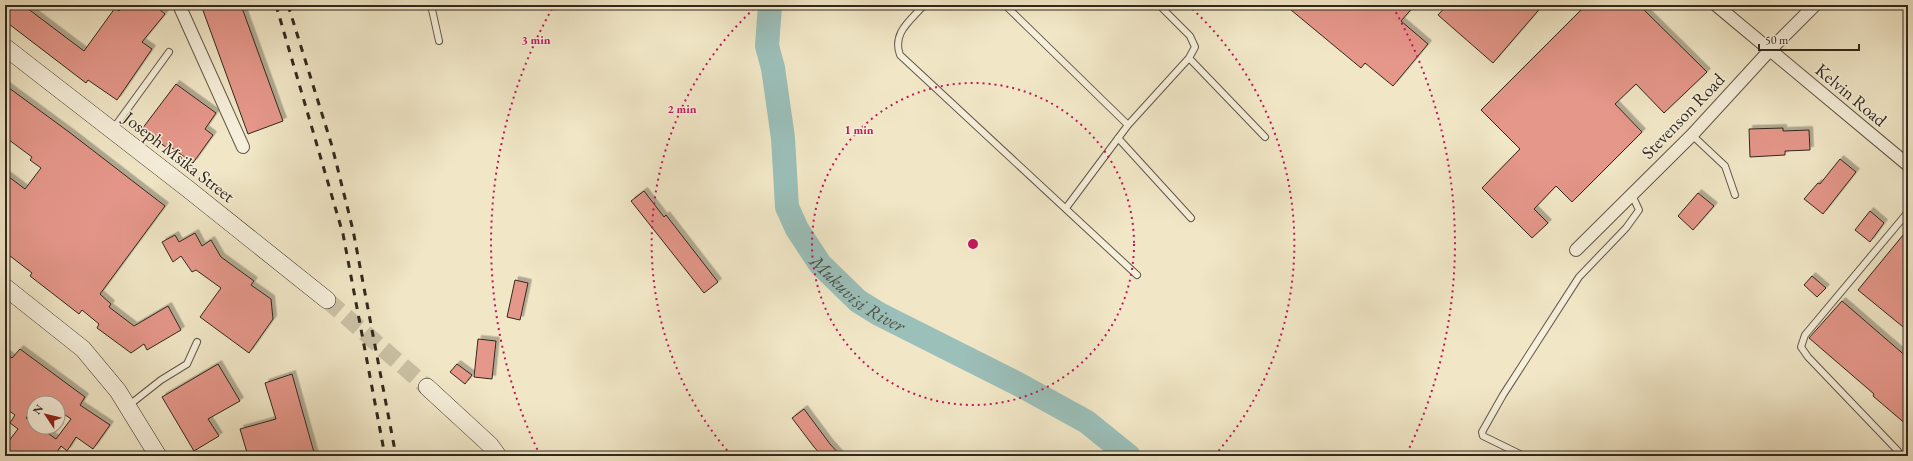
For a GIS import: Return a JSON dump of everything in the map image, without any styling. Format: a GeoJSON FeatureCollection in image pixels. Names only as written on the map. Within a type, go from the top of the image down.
{"type":"FeatureCollection","features":[{"type":"Feature","properties":{"kind":"street"},"geometry":{"type":"LineString","coordinates":[[180,5],[243,147]]}},
{"type":"Feature","properties":{"kind":"street","name":"Kelvin Road"},"geometry":{"type":"LineString","coordinates":[[1716,5],[1908,165]]}},
{"type":"Feature","properties":{"kind":"street","name":"Stevenson Road"},"geometry":{"type":"LineString","coordinates":[[1576,250],[1692,135],[1770,50],[1815,5]]}},
{"type":"Feature","properties":{"kind":"street","name":"Joseph Msika Street"},"geometry":{"type":"LineString","coordinates":[[5,47],[327,300]]}},
{"type":"Feature","properties":{"kind":"street"},"geometry":{"type":"LineString","coordinates":[[5,287],[83,349],[118,391],[158,456]]}},
{"type":"Feature","properties":{"kind":"street"},"geometry":{"type":"LineString","coordinates":[[427,387],[490,445],[498,456]]}},
{"type":"Feature","properties":{"kind":"lane"},"geometry":{"type":"LineString","coordinates":[[430,5],[439,41]]}},
{"type":"Feature","properties":{"kind":"lane"},"geometry":{"type":"LineString","coordinates":[[924,5],[899,34],[897,46],[900,56],[1137,275]]}},
{"type":"Feature","properties":{"kind":"lane"},"geometry":{"type":"LineString","coordinates":[[1005,5],[1128,125]]}},
{"type":"Feature","properties":{"kind":"lane"},"geometry":{"type":"LineString","coordinates":[[1066,208],[1128,125],[1190,58],[1195,47],[1190,36],[1159,5]]}},
{"type":"Feature","properties":{"kind":"lane"},"geometry":{"type":"LineString","coordinates":[[112,130],[169,52]]}},
{"type":"Feature","properties":{"kind":"lane"},"geometry":{"type":"LineString","coordinates":[[1190,58],[1264,137]]}},
{"type":"Feature","properties":{"kind":"lane"},"geometry":{"type":"LineString","coordinates":[[1692,135],[1725,166],[1735,195]]}},
{"type":"Feature","properties":{"kind":"lane"},"geometry":{"type":"LineString","coordinates":[[1118,138],[1191,218]]}},
{"type":"Feature","properties":{"kind":"lane"},"geometry":{"type":"LineString","coordinates":[[1524,456],[1483,436],[1482,432],[1503,395],[1579,277],[1626,228],[1636,215],[1639,210],[1632,195]]}},
{"type":"Feature","properties":{"kind":"lane"},"geometry":{"type":"LineString","coordinates":[[1898,451],[1808,357],[1801,347],[1805,335],[1908,212]]}},
{"type":"Feature","properties":{"kind":"lane"},"geometry":{"type":"LineString","coordinates":[[127,407],[161,380],[187,364],[197,342]]}},
{"type":"Feature","properties":{"kind":"building"},"geometry":{"type":"Polygon","coordinates":[[[5,5],[23,5],[84,51],[115,8],[119,11],[123,5],[154,5],[165,14],[142,42],[152,49],[117,100],[88,80],[86,83],[5,21],[5,5]]]}},
{"type":"Feature","properties":{"kind":"building"},"geometry":{"type":"Polygon","coordinates":[[[201,5],[241,5],[283,121],[248,134],[201,5]]]}},
{"type":"Feature","properties":{"kind":"building"},"geometry":{"type":"Polygon","coordinates":[[[1285,5],[1415,5],[1401,21],[1428,44],[1393,86],[1365,63],[1361,68],[1285,5]]]}},
{"type":"Feature","properties":{"kind":"building"},"geometry":{"type":"Polygon","coordinates":[[[1447,5],[1543,5],[1493,63],[1438,15],[1447,5]]]}},
{"type":"Feature","properties":{"kind":"building"},"geometry":{"type":"Polygon","coordinates":[[[1586,5],[1639,5],[1707,72],[1664,113],[1636,84],[1615,104],[1642,132],[1572,202],[1556,186],[1534,209],[1548,223],[1532,238],[1482,188],[1520,149],[1481,110],[1586,5]]]}},
{"type":"Feature","properties":{"kind":"building"},"geometry":{"type":"Polygon","coordinates":[[[176,84],[216,113],[205,129],[213,135],[193,163],[169,146],[167,148],[142,129],[176,84]]]}},
{"type":"Feature","properties":{"kind":"building"},"geometry":{"type":"Polygon","coordinates":[[[5,85],[165,206],[100,294],[111,304],[109,307],[134,326],[168,306],[181,330],[147,350],[144,344],[131,353],[97,328],[99,324],[82,310],[79,314],[30,276],[32,273],[5,252],[5,174],[25,189],[41,168],[30,160],[32,157],[5,137],[5,85]]]}},
{"type":"Feature","properties":{"kind":"building"},"geometry":{"type":"Polygon","coordinates":[[[1783,128],[1783,131],[1809,130],[1810,150],[1785,151],[1785,155],[1750,157],[1749,129],[1783,128]]]}},
{"type":"Feature","properties":{"kind":"building"},"geometry":{"type":"Polygon","coordinates":[[[1840,159],[1856,172],[1823,214],[1804,199],[1818,183],[1820,184],[1840,159]]]}},
{"type":"Feature","properties":{"kind":"building"},"geometry":{"type":"Polygon","coordinates":[[[644,191],[664,217],[666,215],[718,282],[704,293],[631,201],[644,191]]]}},
{"type":"Feature","properties":{"kind":"building"},"geometry":{"type":"Polygon","coordinates":[[[1698,193],[1714,206],[1693,230],[1678,216],[1698,193]]]}},
{"type":"Feature","properties":{"kind":"building"},"geometry":{"type":"Polygon","coordinates":[[[1870,211],[1884,223],[1870,242],[1855,230],[1870,211]]]}},
{"type":"Feature","properties":{"kind":"building"},"geometry":{"type":"Polygon","coordinates":[[[1908,229],[1908,331],[1858,290],[1908,229]]]}},
{"type":"Feature","properties":{"kind":"building"},"geometry":{"type":"Polygon","coordinates":[[[195,233],[202,246],[211,240],[221,257],[254,281],[251,285],[271,299],[273,319],[249,353],[200,317],[221,288],[196,270],[192,272],[181,256],[173,262],[162,242],[175,235],[179,242],[195,233]]]}},
{"type":"Feature","properties":{"kind":"building"},"geometry":{"type":"Polygon","coordinates":[[[1812,276],[1826,288],[1817,297],[1804,285],[1812,276]]]}},
{"type":"Feature","properties":{"kind":"building"},"geometry":{"type":"Polygon","coordinates":[[[515,280],[528,283],[520,320],[507,317],[515,280]]]}},
{"type":"Feature","properties":{"kind":"building"},"geometry":{"type":"Polygon","coordinates":[[[1842,301],[1908,358],[1908,426],[1873,396],[1874,394],[1809,338],[1842,301]]]}},
{"type":"Feature","properties":{"kind":"building"},"geometry":{"type":"Polygon","coordinates":[[[478,339],[496,341],[492,379],[474,377],[478,339]]]}},
{"type":"Feature","properties":{"kind":"building"},"geometry":{"type":"Polygon","coordinates":[[[20,349],[85,397],[80,405],[110,425],[93,449],[76,437],[67,451],[61,446],[54,456],[5,456],[5,446],[18,429],[10,423],[15,415],[5,408],[5,353],[12,358],[20,349]]]}},
{"type":"Feature","properties":{"kind":"building"},"geometry":{"type":"Polygon","coordinates":[[[218,364],[240,401],[208,419],[219,436],[194,451],[162,397],[218,364]]]}},
{"type":"Feature","properties":{"kind":"building"},"geometry":{"type":"Polygon","coordinates":[[[457,364],[472,375],[465,384],[450,372],[457,364]]]}},
{"type":"Feature","properties":{"kind":"building"},"geometry":{"type":"Polygon","coordinates":[[[292,374],[315,456],[248,456],[240,429],[276,419],[265,383],[292,374]]]}},
{"type":"Feature","properties":{"kind":"building"},"geometry":{"type":"Polygon","coordinates":[[[804,409],[830,444],[841,456],[822,456],[814,447],[792,418],[804,409]]]}},
{"type":"Feature","properties":{"kind":"waterway","name":"Mukuvisi River"},"geometry":{"type":"LineString","coordinates":[[770,5],[767,46],[773,68],[783,138],[787,207],[797,229],[820,264],[858,301],[879,314],[1018,384],[1087,422],[1129,456]]}},
{"type":"Feature","properties":{"kind":"tunnel"},"geometry":{"type":"LineString","coordinates":[[327,300],[427,387]]}},
{"type":"Feature","properties":{"kind":"railway"},"geometry":{"type":"LineString","coordinates":[[276,5],[343,234],[385,456]]}},
{"type":"Feature","properties":{"kind":"railway"},"geometry":{"type":"LineString","coordinates":[[288,5],[332,146],[353,230],[396,456]]}}]}
